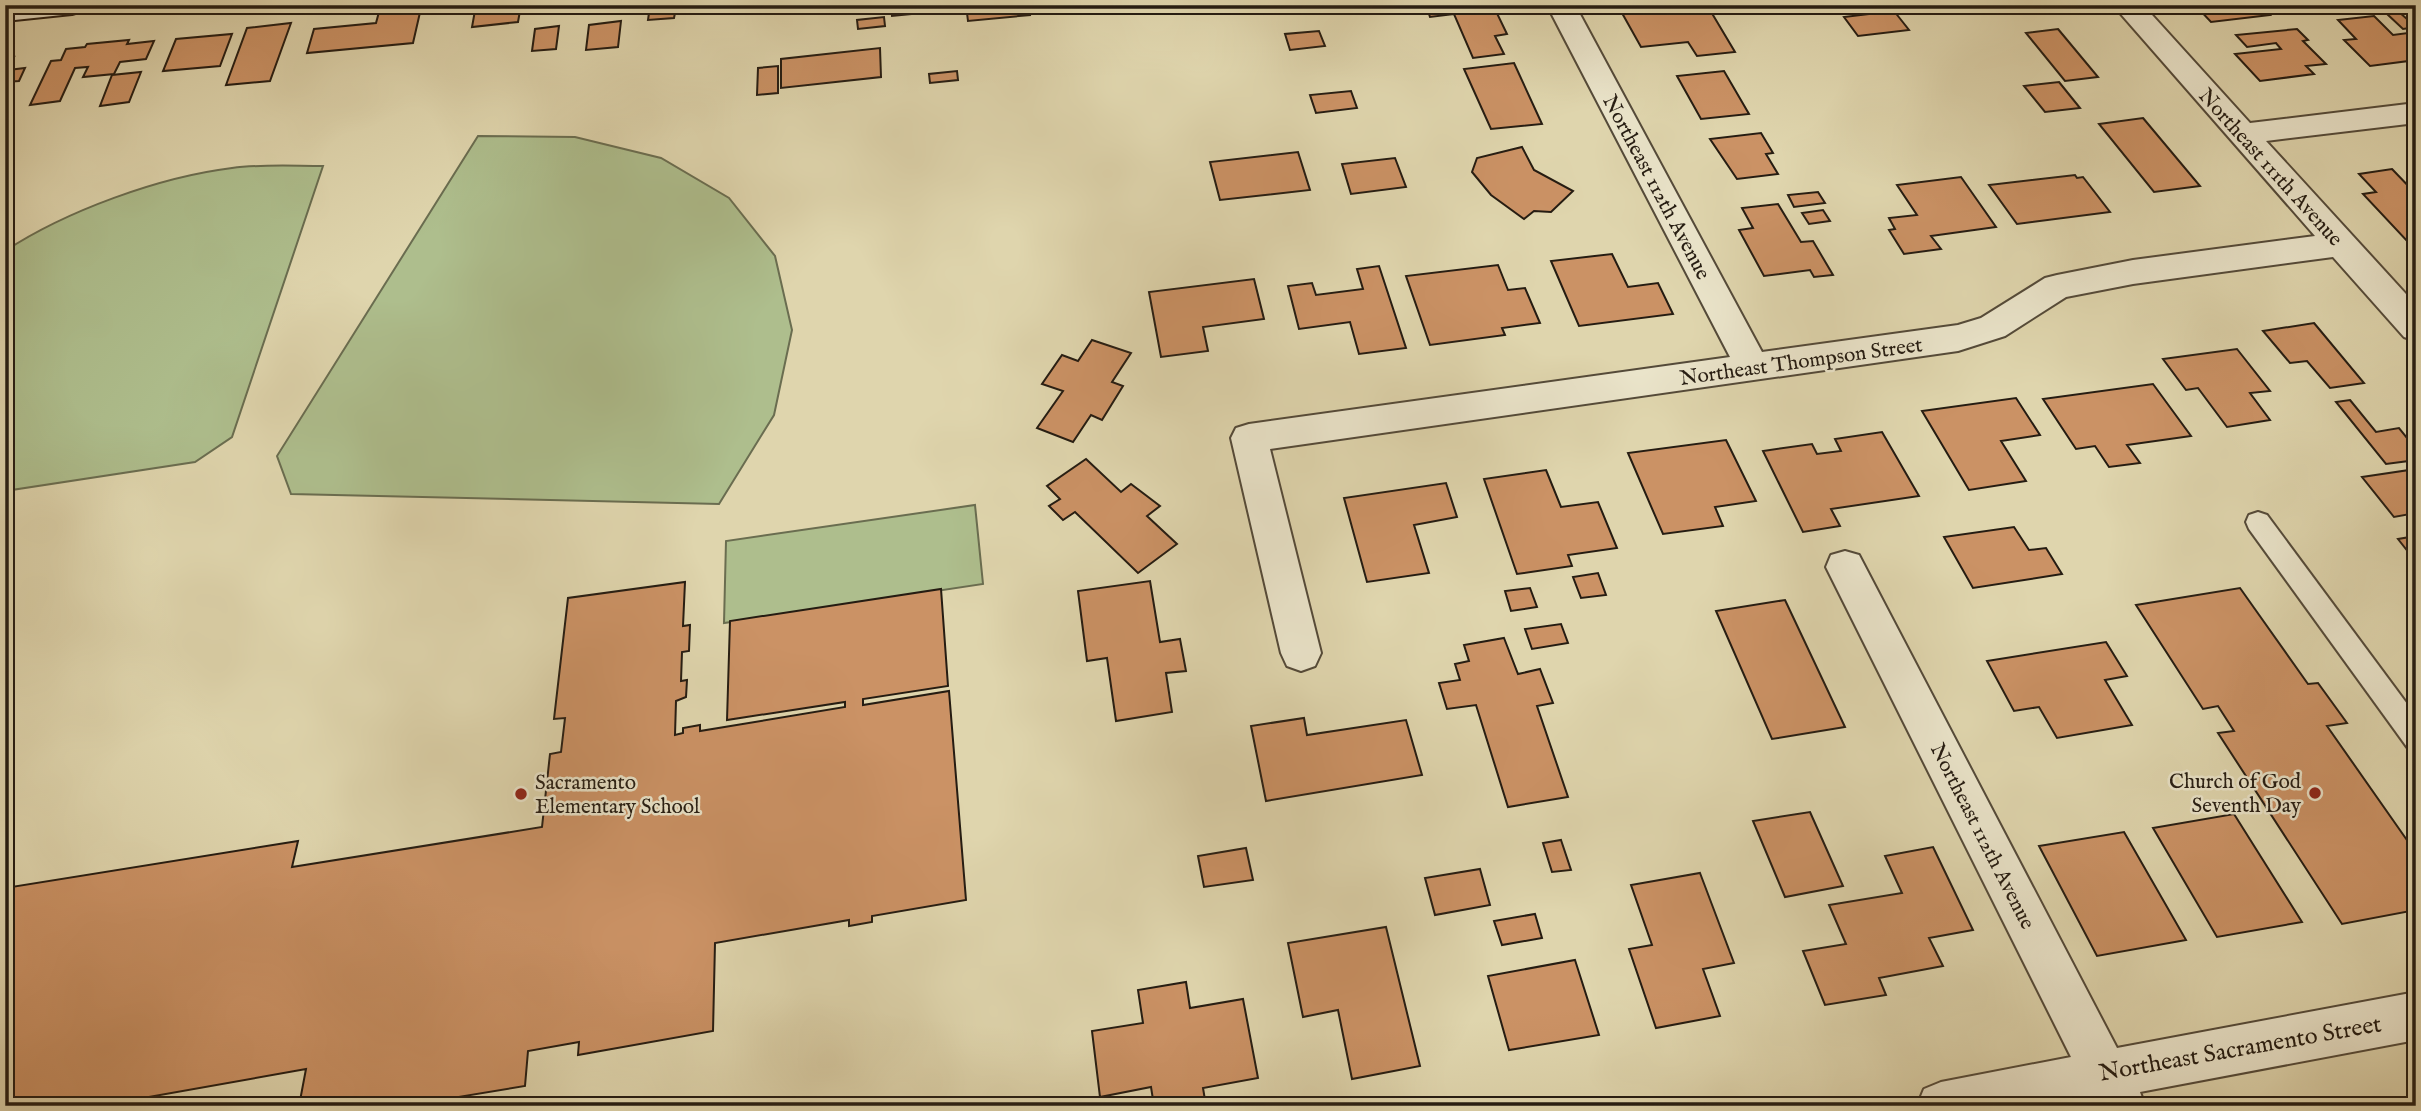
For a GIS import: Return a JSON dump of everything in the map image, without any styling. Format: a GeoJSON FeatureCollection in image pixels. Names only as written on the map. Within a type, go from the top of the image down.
{"type":"FeatureCollection","features":[{"type":"Feature","properties":{"kind":"street"},"geometry":{"type":"LineString","coordinates":[[5,12],[72,5]]}},
{"type":"Feature","properties":{"kind":"street","name":"Northeast 112th Avenue"},"geometry":{"type":"LineString","coordinates":[[1561,5],[1753,368]]}},
{"type":"Feature","properties":{"kind":"street","name":"Northeast 111th Avenue"},"geometry":{"type":"LineString","coordinates":[[2127,5],[2416,328]]}},
{"type":"Feature","properties":{"kind":"street"},"geometry":{"type":"LineString","coordinates":[[2241,134],[2416,113]]}},
{"type":"Feature","properties":{"kind":"street","name":"Northeast Thompson Street"},"geometry":{"type":"LineString","coordinates":[[1301,653],[1248,438],[1958,338],[1993,327],[2057,287],[2096,277],[2340,244]]}},
{"type":"Feature","properties":{"kind":"street","name":"Northeast 112th Avenue"},"geometry":{"type":"LineString","coordinates":[[1845,567],[2113,1090]]}},
{"type":"Feature","properties":{"kind":"street","name":"Northeast Sacramento Street"},"geometry":{"type":"LineString","coordinates":[[1941,1106],[2113,1090],[2416,1016]]}},
{"type":"Feature","properties":{"kind":"lane"},"geometry":{"type":"LineString","coordinates":[[2258,522],[2416,737]]}},
{"type":"Feature","properties":{"kind":"green space"},"geometry":{"type":"Polygon","coordinates":[[[478,136],[575,137],[661,158],[729,198],[775,256],[792,330],[774,415],[719,504],[291,494],[277,456],[478,136]]]}},
{"type":"Feature","properties":{"kind":"green space"},"geometry":{"type":"Polygon","coordinates":[[[323,166],[232,437],[195,462],[5,491],[5,251],[29,236],[84,210],[174,179],[243,167],[323,166]]]}},
{"type":"Feature","properties":{"kind":"green space"},"geometry":{"type":"Polygon","coordinates":[[[975,505],[983,584],[724,623],[726,541],[975,505]]]}},
{"type":"Feature","properties":{"kind":"building"},"geometry":{"type":"Polygon","coordinates":[[[476,5],[521,5],[518,22],[472,27],[476,5]]]}},
{"type":"Feature","properties":{"kind":"building"},"geometry":{"type":"Polygon","coordinates":[[[636,5],[693,5],[692,11],[675,13],[674,18],[648,20],[650,6],[636,8],[636,5]]]}},
{"type":"Feature","properties":{"kind":"building"},"geometry":{"type":"Polygon","coordinates":[[[891,5],[920,5],[921,13],[892,16],[891,5]]]}},
{"type":"Feature","properties":{"kind":"building"},"geometry":{"type":"Polygon","coordinates":[[[966,5],[1029,5],[1030,15],[968,21],[966,5]]]}},
{"type":"Feature","properties":{"kind":"building"},"geometry":{"type":"Polygon","coordinates":[[[1426,5],[1493,5],[1507,34],[1495,36],[1504,54],[1473,58],[1454,14],[1430,17],[1426,5]]]}},
{"type":"Feature","properties":{"kind":"building"},"geometry":{"type":"Polygon","coordinates":[[[1707,5],[1735,52],[1697,56],[1688,42],[1641,47],[1622,13],[1707,5]]]}},
{"type":"Feature","properties":{"kind":"building"},"geometry":{"type":"Polygon","coordinates":[[[1995,5],[2047,5],[2049,9],[2002,14],[1995,5]]]}},
{"type":"Feature","properties":{"kind":"building"},"geometry":{"type":"Polygon","coordinates":[[[2195,5],[2260,5],[2270,15],[2211,22],[2195,5]]]}},
{"type":"Feature","properties":{"kind":"building"},"geometry":{"type":"Polygon","coordinates":[[[421,8],[413,43],[307,53],[314,29],[376,23],[379,12],[421,8]]]}},
{"type":"Feature","properties":{"kind":"building"},"geometry":{"type":"Polygon","coordinates":[[[1894,11],[1909,30],[1858,36],[1844,17],[1894,11]]]}},
{"type":"Feature","properties":{"kind":"building"},"geometry":{"type":"Polygon","coordinates":[[[2399,12],[2416,27],[2403,29],[2386,13],[2399,12]]]}},
{"type":"Feature","properties":{"kind":"building"},"geometry":{"type":"Polygon","coordinates":[[[2374,16],[2393,35],[2408,33],[2416,40],[2416,60],[2370,66],[2344,40],[2356,39],[2338,20],[2374,16]]]}},
{"type":"Feature","properties":{"kind":"building"},"geometry":{"type":"Polygon","coordinates":[[[884,17],[885,26],[858,29],[857,20],[884,17]]]}},
{"type":"Feature","properties":{"kind":"building"},"geometry":{"type":"Polygon","coordinates":[[[621,21],[618,47],[586,50],[589,25],[621,21]]]}},
{"type":"Feature","properties":{"kind":"building"},"geometry":{"type":"Polygon","coordinates":[[[291,23],[270,81],[226,85],[247,28],[291,23]]]}},
{"type":"Feature","properties":{"kind":"building"},"geometry":{"type":"Polygon","coordinates":[[[559,26],[556,49],[532,51],[535,29],[559,26]]]}},
{"type":"Feature","properties":{"kind":"building"},"geometry":{"type":"Polygon","coordinates":[[[2058,29],[2098,77],[2065,81],[2026,33],[2058,29]]]}},
{"type":"Feature","properties":{"kind":"building"},"geometry":{"type":"Polygon","coordinates":[[[2297,29],[2308,40],[2303,41],[2326,64],[2306,66],[2314,74],[2260,81],[2235,54],[2281,49],[2276,43],[2247,47],[2236,35],[2297,29]]]}},
{"type":"Feature","properties":{"kind":"building"},"geometry":{"type":"Polygon","coordinates":[[[1319,31],[1325,46],[1290,50],[1285,34],[1319,31]]]}},
{"type":"Feature","properties":{"kind":"building"},"geometry":{"type":"Polygon","coordinates":[[[232,34],[220,66],[163,71],[176,39],[232,34]]]}},
{"type":"Feature","properties":{"kind":"building"},"geometry":{"type":"Polygon","coordinates":[[[129,40],[127,44],[154,41],[146,59],[120,62],[114,74],[83,77],[88,67],[75,68],[60,101],[30,105],[51,61],[61,60],[66,49],[129,40]]]}},
{"type":"Feature","properties":{"kind":"building"},"geometry":{"type":"Polygon","coordinates":[[[880,48],[881,77],[781,88],[781,59],[880,48]]]}},
{"type":"Feature","properties":{"kind":"building"},"geometry":{"type":"Polygon","coordinates":[[[14,57],[8,70],[25,68],[19,81],[5,82],[5,58],[14,57]]]}},
{"type":"Feature","properties":{"kind":"building"},"geometry":{"type":"Polygon","coordinates":[[[1514,63],[1542,124],[1491,129],[1464,69],[1514,63]]]}},
{"type":"Feature","properties":{"kind":"building"},"geometry":{"type":"Polygon","coordinates":[[[778,66],[778,93],[757,95],[758,68],[778,66]]]}},
{"type":"Feature","properties":{"kind":"building"},"geometry":{"type":"Polygon","coordinates":[[[957,71],[958,80],[930,83],[929,74],[957,71]]]}},
{"type":"Feature","properties":{"kind":"building"},"geometry":{"type":"Polygon","coordinates":[[[1724,71],[1749,114],[1701,119],[1677,76],[1724,71]]]}},
{"type":"Feature","properties":{"kind":"building"},"geometry":{"type":"Polygon","coordinates":[[[141,72],[129,102],[100,106],[112,75],[141,72]]]}},
{"type":"Feature","properties":{"kind":"building"},"geometry":{"type":"Polygon","coordinates":[[[2059,82],[2080,108],[2045,112],[2024,86],[2059,82]]]}},
{"type":"Feature","properties":{"kind":"building"},"geometry":{"type":"Polygon","coordinates":[[[1351,91],[1357,108],[1316,113],[1310,95],[1351,91]]]}},
{"type":"Feature","properties":{"kind":"building"},"geometry":{"type":"Polygon","coordinates":[[[2143,118],[2200,186],[2154,192],[2099,124],[2143,118]]]}},
{"type":"Feature","properties":{"kind":"building"},"geometry":{"type":"Polygon","coordinates":[[[1761,133],[1773,153],[1766,154],[1778,174],[1737,179],[1710,139],[1761,133]]]}},
{"type":"Feature","properties":{"kind":"building"},"geometry":{"type":"Polygon","coordinates":[[[1522,147],[1534,170],[1573,191],[1551,212],[1534,211],[1524,219],[1491,195],[1472,172],[1477,158],[1522,147]]]}},
{"type":"Feature","properties":{"kind":"building"},"geometry":{"type":"Polygon","coordinates":[[[1298,152],[1310,190],[1220,200],[1210,162],[1298,152]]]}},
{"type":"Feature","properties":{"kind":"building"},"geometry":{"type":"Polygon","coordinates":[[[1395,158],[1406,187],[1351,194],[1342,164],[1395,158]]]}},
{"type":"Feature","properties":{"kind":"building"},"geometry":{"type":"Polygon","coordinates":[[[2392,169],[2416,194],[2416,241],[2408,242],[2363,194],[2376,192],[2359,174],[2392,169]]]}},
{"type":"Feature","properties":{"kind":"building"},"geometry":{"type":"Polygon","coordinates":[[[2075,175],[2077,178],[2083,177],[2110,212],[2017,224],[1989,185],[2075,175]]]}},
{"type":"Feature","properties":{"kind":"building"},"geometry":{"type":"Polygon","coordinates":[[[1961,177],[1996,227],[1931,236],[1941,249],[1904,254],[1889,230],[1895,229],[1889,218],[1917,215],[1897,185],[1961,177]]]}},
{"type":"Feature","properties":{"kind":"building"},"geometry":{"type":"Polygon","coordinates":[[[1818,192],[1825,203],[1794,207],[1788,195],[1818,192]]]}},
{"type":"Feature","properties":{"kind":"building"},"geometry":{"type":"Polygon","coordinates":[[[1778,204],[1801,242],[1813,241],[1833,275],[1814,277],[1810,270],[1764,276],[1739,230],[1753,228],[1742,208],[1778,204]]]}},
{"type":"Feature","properties":{"kind":"building"},"geometry":{"type":"Polygon","coordinates":[[[1823,210],[1830,221],[1809,224],[1802,213],[1823,210]]]}},
{"type":"Feature","properties":{"kind":"building"},"geometry":{"type":"Polygon","coordinates":[[[1612,254],[1628,287],[1658,283],[1673,314],[1579,326],[1551,261],[1612,254]]]}},
{"type":"Feature","properties":{"kind":"building"},"geometry":{"type":"Polygon","coordinates":[[[1498,265],[1508,290],[1525,288],[1540,323],[1502,328],[1505,335],[1430,345],[1406,276],[1498,265]]]}},
{"type":"Feature","properties":{"kind":"building"},"geometry":{"type":"Polygon","coordinates":[[[1379,266],[1406,348],[1359,354],[1350,322],[1299,329],[1288,286],[1312,283],[1316,295],[1363,289],[1357,269],[1379,266]]]}},
{"type":"Feature","properties":{"kind":"building"},"geometry":{"type":"Polygon","coordinates":[[[1254,279],[1264,319],[1203,327],[1208,351],[1161,357],[1149,292],[1254,279]]]}},
{"type":"Feature","properties":{"kind":"building"},"geometry":{"type":"Polygon","coordinates":[[[2314,323],[2364,383],[2330,388],[2307,361],[2290,363],[2263,331],[2314,323]]]}},
{"type":"Feature","properties":{"kind":"building"},"geometry":{"type":"Polygon","coordinates":[[[1092,340],[1131,353],[1112,382],[1123,386],[1102,420],[1091,415],[1073,442],[1037,428],[1063,391],[1042,384],[1062,355],[1078,361],[1092,340]]]}},
{"type":"Feature","properties":{"kind":"building"},"geometry":{"type":"Polygon","coordinates":[[[2237,349],[2270,391],[2250,393],[2270,420],[2227,427],[2198,388],[2186,390],[2163,359],[2237,349]]]}},
{"type":"Feature","properties":{"kind":"building"},"geometry":{"type":"Polygon","coordinates":[[[2153,384],[2191,436],[2127,445],[2140,463],[2109,467],[2095,446],[2076,449],[2043,399],[2153,384]]]}},
{"type":"Feature","properties":{"kind":"building"},"geometry":{"type":"Polygon","coordinates":[[[2016,398],[2040,435],[2001,441],[2026,481],[1969,490],[1922,411],[2016,398]]]}},
{"type":"Feature","properties":{"kind":"building"},"geometry":{"type":"Polygon","coordinates":[[[2350,400],[2376,432],[2399,428],[2416,449],[2416,460],[2386,464],[2336,402],[2350,400]]]}},
{"type":"Feature","properties":{"kind":"building"},"geometry":{"type":"Polygon","coordinates":[[[1882,432],[1919,496],[1831,509],[1840,526],[1803,532],[1763,451],[1812,444],[1817,454],[1841,451],[1835,439],[1882,432]]]}},
{"type":"Feature","properties":{"kind":"building"},"geometry":{"type":"Polygon","coordinates":[[[1726,440],[1756,501],[1715,507],[1723,526],[1663,534],[1628,453],[1726,440]]]}},
{"type":"Feature","properties":{"kind":"building"},"geometry":{"type":"Polygon","coordinates":[[[1086,459],[1121,492],[1131,484],[1160,506],[1147,516],[1177,544],[1138,573],[1075,512],[1063,520],[1049,506],[1060,499],[1047,486],[1086,459]]]}},
{"type":"Feature","properties":{"kind":"building"},"geometry":{"type":"Polygon","coordinates":[[[2416,469],[2416,513],[2394,517],[2362,477],[2416,469]]]}},
{"type":"Feature","properties":{"kind":"building"},"geometry":{"type":"Polygon","coordinates":[[[1546,470],[1561,507],[1598,502],[1617,548],[1568,555],[1572,566],[1517,574],[1484,479],[1546,470]]]}},
{"type":"Feature","properties":{"kind":"building"},"geometry":{"type":"Polygon","coordinates":[[[1446,483],[1457,517],[1414,525],[1429,573],[1367,582],[1344,498],[1446,483]]]}},
{"type":"Feature","properties":{"kind":"building"},"geometry":{"type":"Polygon","coordinates":[[[2014,527],[2029,550],[2046,548],[2062,574],[1973,588],[1944,537],[2014,527]]]}},
{"type":"Feature","properties":{"kind":"building"},"geometry":{"type":"Polygon","coordinates":[[[2416,536],[2416,558],[2413,558],[2398,539],[2416,536]]]}},
{"type":"Feature","properties":{"kind":"building"},"geometry":{"type":"Polygon","coordinates":[[[1598,573],[1606,595],[1581,598],[1573,577],[1598,573]]]}},
{"type":"Feature","properties":{"kind":"building"},"geometry":{"type":"Polygon","coordinates":[[[1150,581],[1160,642],[1180,639],[1186,671],[1166,673],[1172,712],[1116,721],[1107,658],[1087,661],[1078,591],[1150,581]]]}},
{"type":"Feature","properties":{"kind":"building"},"geometry":{"type":"Polygon","coordinates":[[[685,582],[683,626],[690,625],[689,651],[682,652],[681,681],[687,680],[686,697],[676,701],[675,735],[683,733],[683,728],[700,725],[700,731],[845,707],[845,702],[727,720],[730,621],[941,589],[948,686],[863,699],[863,705],[949,691],[966,900],[872,916],[872,922],[849,926],[849,920],[715,943],[713,1031],[578,1055],[579,1042],[528,1051],[525,1086],[458,1097],[457,1106],[299,1106],[306,1069],[98,1106],[5,1106],[5,888],[298,841],[292,867],[542,827],[550,754],[561,752],[565,718],[554,719],[568,598],[685,582]]]}},
{"type":"Feature","properties":{"kind":"building"},"geometry":{"type":"Polygon","coordinates":[[[1530,588],[1537,607],[1511,611],[1505,591],[1530,588]]]}},
{"type":"Feature","properties":{"kind":"building","name":"Church of God Seventh Day"},"geometry":{"type":"Polygon","coordinates":[[[2240,588],[2308,684],[2318,683],[2347,723],[2327,726],[2416,853],[2416,910],[2342,924],[2218,733],[2234,731],[2218,706],[2203,709],[2136,605],[2240,588]]]}},
{"type":"Feature","properties":{"kind":"building"},"geometry":{"type":"Polygon","coordinates":[[[1785,600],[1845,727],[1772,739],[1716,611],[1785,600]]]}},
{"type":"Feature","properties":{"kind":"building"},"geometry":{"type":"Polygon","coordinates":[[[1561,624],[1568,643],[1532,649],[1525,629],[1561,624]]]}},
{"type":"Feature","properties":{"kind":"building"},"geometry":{"type":"Polygon","coordinates":[[[1504,638],[1518,674],[1540,669],[1553,703],[1537,706],[1568,797],[1508,807],[1476,705],[1447,709],[1439,683],[1460,680],[1455,664],[1469,661],[1464,645],[1504,638]]]}},
{"type":"Feature","properties":{"kind":"building"},"geometry":{"type":"Polygon","coordinates":[[[2106,642],[2127,676],[2105,680],[2132,725],[2057,738],[2039,707],[2014,711],[1987,661],[2106,642]]]}},
{"type":"Feature","properties":{"kind":"building"},"geometry":{"type":"Polygon","coordinates":[[[1304,718],[1307,735],[1406,720],[1422,775],[1266,801],[1251,726],[1304,718]]]}},
{"type":"Feature","properties":{"kind":"building"},"geometry":{"type":"Polygon","coordinates":[[[1810,812],[1843,886],[1785,897],[1753,821],[1810,812]]]}},
{"type":"Feature","properties":{"kind":"building"},"geometry":{"type":"Polygon","coordinates":[[[2234,814],[2302,922],[2217,937],[2153,828],[2234,814]]]}},
{"type":"Feature","properties":{"kind":"building"},"geometry":{"type":"Polygon","coordinates":[[[2124,832],[2186,940],[2097,956],[2039,846],[2124,832]]]}},
{"type":"Feature","properties":{"kind":"building"},"geometry":{"type":"Polygon","coordinates":[[[1561,840],[1571,870],[1552,872],[1543,843],[1561,840]]]}},
{"type":"Feature","properties":{"kind":"building"},"geometry":{"type":"Polygon","coordinates":[[[1933,847],[1973,930],[1929,938],[1943,966],[1879,978],[1886,995],[1825,1005],[1803,951],[1846,944],[1829,905],[1902,893],[1885,856],[1933,847]]]}},
{"type":"Feature","properties":{"kind":"building"},"geometry":{"type":"Polygon","coordinates":[[[1246,848],[1253,880],[1204,887],[1198,856],[1246,848]]]}},
{"type":"Feature","properties":{"kind":"building"},"geometry":{"type":"Polygon","coordinates":[[[1480,869],[1490,905],[1435,915],[1425,878],[1480,869]]]}},
{"type":"Feature","properties":{"kind":"building"},"geometry":{"type":"Polygon","coordinates":[[[1700,873],[1734,963],[1703,969],[1720,1016],[1656,1028],[1629,949],[1652,945],[1631,885],[1700,873]]]}},
{"type":"Feature","properties":{"kind":"building"},"geometry":{"type":"Polygon","coordinates":[[[1535,914],[1542,938],[1502,945],[1494,921],[1535,914]]]}},
{"type":"Feature","properties":{"kind":"building"},"geometry":{"type":"Polygon","coordinates":[[[1386,927],[1420,1066],[1352,1079],[1338,1010],[1303,1017],[1288,943],[1386,927]]]}},
{"type":"Feature","properties":{"kind":"building"},"geometry":{"type":"Polygon","coordinates":[[[1575,960],[1599,1035],[1509,1050],[1488,976],[1575,960]]]}},
{"type":"Feature","properties":{"kind":"building"},"geometry":{"type":"Polygon","coordinates":[[[1186,982],[1190,1008],[1243,999],[1258,1078],[1203,1088],[1206,1106],[1154,1106],[1151,1087],[1100,1097],[1092,1031],[1143,1023],[1138,990],[1186,982]]]}},
{"type":"Feature","properties":{"kind":"place","name":"Church of God Seventh Day"},"geometry":{"type":"Point","coordinates":[2315,793]}},
{"type":"Feature","properties":{"kind":"place","name":"Sacramento Elementary School"},"geometry":{"type":"Point","coordinates":[521,794]}}]}
